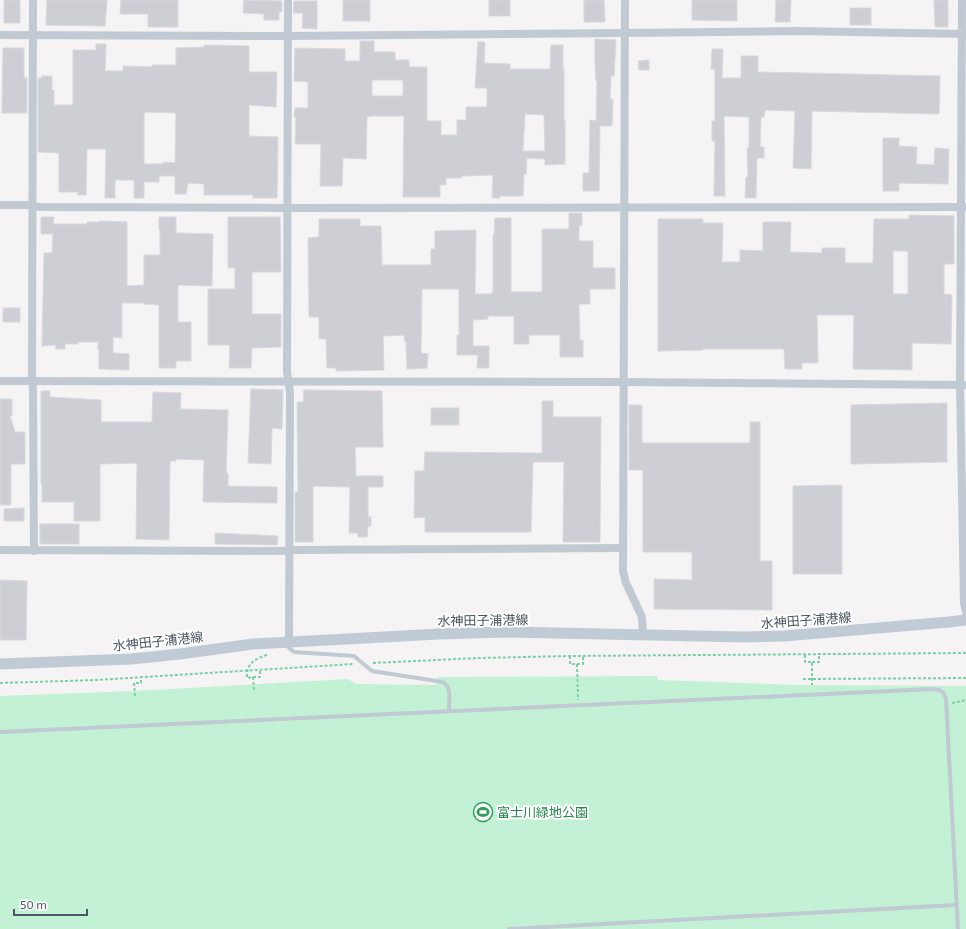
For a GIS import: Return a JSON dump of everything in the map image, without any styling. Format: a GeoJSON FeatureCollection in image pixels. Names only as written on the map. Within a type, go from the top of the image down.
{"type":"FeatureCollection","features":[{"type":"Feature","properties":{"kind":"main road","name":"水神田子浦港線"},"geometry":{"type":"LineString","coordinates":[[0,664],[131,659],[253,644],[475,633],[744,637],[784,636],[966,620]]}},
{"type":"Feature","properties":{"kind":"street"},"geometry":{"type":"LineString","coordinates":[[33,0],[32,382],[34,551]]}},
{"type":"Feature","properties":{"kind":"street"},"geometry":{"type":"LineString","coordinates":[[288,0],[287,372],[290,392],[289,642]]}},
{"type":"Feature","properties":{"kind":"street"},"geometry":{"type":"LineString","coordinates":[[625,0],[623,208],[623,548],[624,577],[642,616],[643,635]]}},
{"type":"Feature","properties":{"kind":"street"},"geometry":{"type":"LineString","coordinates":[[962,0],[964,34],[964,602],[966,612]]}},
{"type":"Feature","properties":{"kind":"street"},"geometry":{"type":"LineString","coordinates":[[0,35],[288,36],[625,34],[798,31],[964,34]]}},
{"type":"Feature","properties":{"kind":"street"},"geometry":{"type":"LineString","coordinates":[[0,205],[32,205],[40,207],[288,208],[964,207]]}},
{"type":"Feature","properties":{"kind":"street"},"geometry":{"type":"LineString","coordinates":[[0,381],[624,382],[963,385]]}},
{"type":"Feature","properties":{"kind":"street"},"geometry":{"type":"LineString","coordinates":[[0,550],[623,548]]}},
{"type":"Feature","properties":{"kind":"lane"},"geometry":{"type":"LineString","coordinates":[[289,642],[289,648],[294,652],[354,656],[359,659],[365,667],[372,671],[443,682],[447,684],[449,689],[448,711]]}},
{"type":"Feature","properties":{"kind":"lane"},"geometry":{"type":"LineString","coordinates":[[0,732],[933,689],[940,690],[944,693],[946,704],[958,929]]}},
{"type":"Feature","properties":{"kind":"lane"},"geometry":{"type":"LineString","coordinates":[[509,929],[956,905]]}},
{"type":"Feature","properties":{"kind":"path"},"geometry":{"type":"LineString","coordinates":[[260,669],[260,677],[247,678],[247,670],[254,659],[272,653]]}},
{"type":"Feature","properties":{"kind":"path"},"geometry":{"type":"LineString","coordinates":[[376,663],[479,658],[570,656],[966,653]]}},
{"type":"Feature","properties":{"kind":"path"},"geometry":{"type":"LineString","coordinates":[[806,654],[805,662],[819,662],[819,654]]}},
{"type":"Feature","properties":{"kind":"path"},"geometry":{"type":"LineString","coordinates":[[570,656],[570,664],[583,664],[583,656]]}},
{"type":"Feature","properties":{"kind":"path"},"geometry":{"type":"LineString","coordinates":[[812,662],[812,685]]}},
{"type":"Feature","properties":{"kind":"path"},"geometry":{"type":"LineString","coordinates":[[0,682],[96,680],[348,664]]}},
{"type":"Feature","properties":{"kind":"path"},"geometry":{"type":"LineString","coordinates":[[577,664],[578,705]]}},
{"type":"Feature","properties":{"kind":"path"},"geometry":{"type":"LineString","coordinates":[[135,696],[134,683],[141,683],[140,677]]}},
{"type":"Feature","properties":{"kind":"path"},"geometry":{"type":"LineString","coordinates":[[253,677],[254,690]]}},
{"type":"Feature","properties":{"kind":"path"},"geometry":{"type":"LineString","coordinates":[[803,679],[966,678]]}},
{"type":"Feature","properties":{"kind":"path"},"geometry":{"type":"LineString","coordinates":[[946,704],[966,700]]}},
{"type":"Feature","properties":{"kind":"green space","name":"富士川緑地公園"},"geometry":{"type":"Polygon","coordinates":[[[657,676],[658,680],[795,685],[966,686],[966,929],[0,929],[0,696],[135,691],[348,679],[356,684],[436,685],[437,677],[657,676]]]}},
{"type":"Feature","properties":{"kind":"building"},"geometry":{"type":"Polygon","coordinates":[[[4,0],[20,0],[20,23],[4,23],[4,0]]]}},
{"type":"Feature","properties":{"kind":"building"},"geometry":{"type":"Polygon","coordinates":[[[47,0],[107,0],[105,26],[46,25],[47,0]]]}},
{"type":"Feature","properties":{"kind":"building"},"geometry":{"type":"Polygon","coordinates":[[[121,0],[178,0],[178,27],[148,27],[148,14],[120,14],[121,0]]]}},
{"type":"Feature","properties":{"kind":"building"},"geometry":{"type":"Polygon","coordinates":[[[244,0],[282,1],[282,12],[279,12],[279,20],[264,20],[264,14],[243,13],[244,0]]]}},
{"type":"Feature","properties":{"kind":"building"},"geometry":{"type":"Polygon","coordinates":[[[343,0],[370,0],[370,21],[343,21],[343,0]]]}},
{"type":"Feature","properties":{"kind":"building"},"geometry":{"type":"Polygon","coordinates":[[[489,0],[510,0],[510,16],[489,16],[489,0]]]}},
{"type":"Feature","properties":{"kind":"building"},"geometry":{"type":"Polygon","coordinates":[[[584,0],[604,0],[605,22],[584,22],[584,0]]]}},
{"type":"Feature","properties":{"kind":"building"},"geometry":{"type":"Polygon","coordinates":[[[692,0],[737,0],[737,21],[692,20],[692,0]]]}},
{"type":"Feature","properties":{"kind":"building"},"geometry":{"type":"Polygon","coordinates":[[[776,0],[791,0],[790,22],[775,22],[776,0]]]}},
{"type":"Feature","properties":{"kind":"building"},"geometry":{"type":"Polygon","coordinates":[[[934,0],[948,0],[948,27],[935,27],[934,0]]]}},
{"type":"Feature","properties":{"kind":"building"},"geometry":{"type":"Polygon","coordinates":[[[294,1],[317,1],[317,29],[302,28],[303,13],[293,13],[294,1]]]}},
{"type":"Feature","properties":{"kind":"building"},"geometry":{"type":"Polygon","coordinates":[[[850,8],[871,8],[871,25],[850,25],[850,8]]]}},
{"type":"Feature","properties":{"kind":"building"},"geometry":{"type":"Polygon","coordinates":[[[595,39],[616,40],[614,76],[611,76],[610,99],[613,99],[612,126],[600,126],[599,191],[583,191],[583,173],[589,173],[590,120],[596,121],[597,81],[595,65],[595,39]]]}},
{"type":"Feature","properties":{"kind":"building"},"geometry":{"type":"Polygon","coordinates":[[[360,41],[374,41],[374,52],[395,52],[395,60],[409,60],[409,67],[427,67],[427,121],[441,121],[441,135],[457,135],[457,120],[466,120],[466,107],[487,107],[487,88],[475,88],[478,42],[485,42],[484,63],[510,64],[510,69],[550,69],[551,45],[563,45],[565,164],[545,165],[545,159],[527,158],[526,174],[524,174],[523,196],[500,196],[500,198],[492,198],[493,175],[446,178],[446,185],[440,185],[440,197],[403,197],[404,116],[372,116],[367,117],[366,159],[343,158],[342,186],[320,186],[321,144],[295,144],[295,108],[308,108],[308,82],[294,81],[295,48],[345,49],[345,61],[360,61],[360,41]],[[372,80],[372,96],[403,96],[403,80],[372,80]],[[525,114],[523,151],[545,151],[544,115],[525,114]]]}},
{"type":"Feature","properties":{"kind":"building"},"geometry":{"type":"Polygon","coordinates":[[[96,44],[106,44],[105,71],[123,71],[123,66],[152,67],[152,65],[176,65],[176,48],[204,47],[204,45],[249,46],[249,72],[277,72],[276,107],[249,105],[249,136],[278,137],[277,198],[253,198],[253,195],[204,195],[204,184],[188,183],[186,194],[175,194],[175,176],[159,176],[159,182],[144,182],[144,198],[134,198],[134,180],[115,180],[115,198],[105,198],[106,149],[87,149],[86,195],[78,195],[78,192],[59,192],[59,153],[38,152],[38,78],[42,78],[42,76],[52,76],[54,105],[73,105],[73,50],[96,50],[96,44]],[[145,112],[144,164],[163,164],[164,162],[175,163],[176,113],[145,112]]]}},
{"type":"Feature","properties":{"kind":"building"},"geometry":{"type":"Polygon","coordinates":[[[3,48],[24,48],[24,78],[27,78],[27,113],[2,113],[3,48]]]}},
{"type":"Feature","properties":{"kind":"building"},"geometry":{"type":"Polygon","coordinates":[[[712,49],[723,49],[722,78],[741,78],[741,56],[758,56],[758,72],[940,76],[939,114],[812,111],[811,169],[793,168],[795,111],[765,110],[764,117],[761,117],[760,147],[764,147],[764,158],[757,158],[756,198],[745,198],[746,177],[748,177],[747,148],[749,148],[749,117],[724,116],[725,196],[714,196],[715,141],[712,141],[712,121],[715,121],[715,69],[711,69],[712,49]]]}},
{"type":"Feature","properties":{"kind":"building"},"geometry":{"type":"Polygon","coordinates":[[[649,60],[649,70],[639,70],[638,61],[649,60]]]}},
{"type":"Feature","properties":{"kind":"building"},"geometry":{"type":"Polygon","coordinates":[[[883,138],[899,138],[899,146],[917,147],[916,164],[934,165],[935,148],[949,149],[948,184],[899,183],[899,191],[883,191],[883,138]]]}},
{"type":"Feature","properties":{"kind":"building"},"geometry":{"type":"Polygon","coordinates":[[[569,213],[582,213],[582,225],[579,226],[579,241],[593,241],[593,268],[615,268],[615,289],[590,289],[590,304],[579,304],[580,341],[583,340],[583,357],[560,357],[560,335],[529,335],[529,344],[514,344],[514,316],[488,316],[488,319],[473,320],[473,346],[489,346],[489,368],[477,368],[478,355],[457,355],[457,335],[459,335],[459,289],[422,289],[421,353],[428,354],[427,368],[407,369],[406,342],[404,335],[383,336],[384,370],[336,371],[336,368],[327,368],[326,339],[319,339],[319,317],[309,317],[308,238],[319,237],[319,219],[360,219],[360,226],[381,226],[382,265],[431,265],[431,249],[435,249],[435,231],[476,230],[475,294],[492,294],[493,235],[495,218],[511,218],[511,292],[542,292],[542,229],[569,229],[569,213]]]}},
{"type":"Feature","properties":{"kind":"building"},"geometry":{"type":"Polygon","coordinates":[[[909,215],[954,216],[954,264],[944,264],[944,294],[952,295],[951,344],[912,343],[912,370],[853,369],[854,315],[817,315],[818,363],[802,363],[802,369],[785,369],[784,349],[703,349],[658,351],[658,219],[703,219],[703,223],[723,223],[722,262],[740,262],[740,250],[763,251],[763,222],[791,222],[790,252],[822,253],[822,248],[845,248],[845,263],[873,263],[874,219],[909,219],[909,215]],[[893,251],[893,294],[908,294],[908,251],[893,251]]]}},
{"type":"Feature","properties":{"kind":"building"},"geometry":{"type":"Polygon","coordinates":[[[41,217],[54,217],[53,224],[87,224],[87,222],[99,221],[127,222],[127,286],[144,285],[144,255],[160,255],[159,217],[176,217],[176,233],[213,234],[212,286],[178,285],[178,322],[191,322],[191,361],[176,361],[176,368],[159,368],[159,305],[144,303],[122,303],[122,338],[113,337],[113,353],[129,354],[129,370],[99,369],[98,342],[78,342],[78,344],[65,344],[65,349],[56,349],[55,345],[42,346],[44,253],[52,253],[53,234],[41,234],[41,217]]]}},
{"type":"Feature","properties":{"kind":"building"},"geometry":{"type":"Polygon","coordinates":[[[228,217],[280,217],[281,272],[252,272],[252,314],[281,314],[281,347],[252,348],[251,368],[229,368],[230,345],[208,345],[208,289],[235,289],[235,268],[228,268],[228,217]]]}},
{"type":"Feature","properties":{"kind":"building"},"geometry":{"type":"Polygon","coordinates":[[[3,308],[20,308],[20,322],[3,322],[3,308]]]}},
{"type":"Feature","properties":{"kind":"building"},"geometry":{"type":"Polygon","coordinates":[[[251,389],[283,390],[282,429],[272,428],[271,464],[248,463],[251,389]]]}},
{"type":"Feature","properties":{"kind":"building"},"geometry":{"type":"Polygon","coordinates":[[[304,390],[382,391],[383,447],[355,447],[356,476],[383,476],[383,487],[368,487],[368,517],[371,517],[371,526],[368,526],[367,537],[358,537],[358,533],[349,533],[350,487],[313,486],[313,542],[295,542],[295,492],[298,492],[297,402],[303,402],[304,390]]]}},
{"type":"Feature","properties":{"kind":"building"},"geometry":{"type":"Polygon","coordinates":[[[41,391],[50,391],[50,397],[101,400],[101,422],[152,422],[153,392],[181,393],[180,409],[228,410],[226,473],[228,473],[228,486],[277,487],[277,503],[203,502],[204,460],[176,459],[176,461],[170,461],[169,540],[136,539],[137,463],[100,464],[100,521],[74,521],[74,502],[42,502],[41,391]]]}},
{"type":"Feature","properties":{"kind":"building"},"geometry":{"type":"Polygon","coordinates":[[[0,399],[12,399],[12,416],[10,416],[15,432],[25,432],[25,464],[11,464],[11,505],[0,505],[0,399]]]}},
{"type":"Feature","properties":{"kind":"building"},"geometry":{"type":"Polygon","coordinates":[[[542,401],[553,401],[553,417],[601,417],[600,542],[563,542],[564,462],[533,462],[531,532],[425,532],[425,517],[414,518],[415,471],[424,471],[425,452],[542,453],[542,401]]]}},
{"type":"Feature","properties":{"kind":"building"},"geometry":{"type":"Polygon","coordinates":[[[947,403],[947,462],[851,464],[851,405],[947,403]]]}},
{"type":"Feature","properties":{"kind":"building"},"geometry":{"type":"Polygon","coordinates":[[[629,405],[642,405],[642,443],[750,443],[750,422],[760,422],[760,561],[772,561],[772,610],[654,609],[654,579],[692,580],[692,552],[643,552],[643,470],[629,470],[629,405]]]}},
{"type":"Feature","properties":{"kind":"building"},"geometry":{"type":"Polygon","coordinates":[[[431,408],[459,408],[459,425],[431,425],[431,408]]]}},
{"type":"Feature","properties":{"kind":"building"},"geometry":{"type":"Polygon","coordinates":[[[842,485],[842,574],[793,574],[793,486],[842,485]]]}},
{"type":"Feature","properties":{"kind":"building"},"geometry":{"type":"Polygon","coordinates":[[[24,508],[24,521],[4,521],[4,509],[24,508]]]}},
{"type":"Feature","properties":{"kind":"building"},"geometry":{"type":"Polygon","coordinates":[[[40,524],[79,524],[79,544],[40,544],[40,524]]]}},
{"type":"Feature","properties":{"kind":"building"},"geometry":{"type":"Polygon","coordinates":[[[215,533],[278,536],[277,545],[215,544],[215,533]]]}},
{"type":"Feature","properties":{"kind":"building"},"geometry":{"type":"Polygon","coordinates":[[[0,580],[27,581],[26,640],[0,640],[0,580]]]}},
{"type":"Feature","properties":{"kind":"place","name":"富士川緑地公園"},"geometry":{"type":"Point","coordinates":[483,812]}}]}
